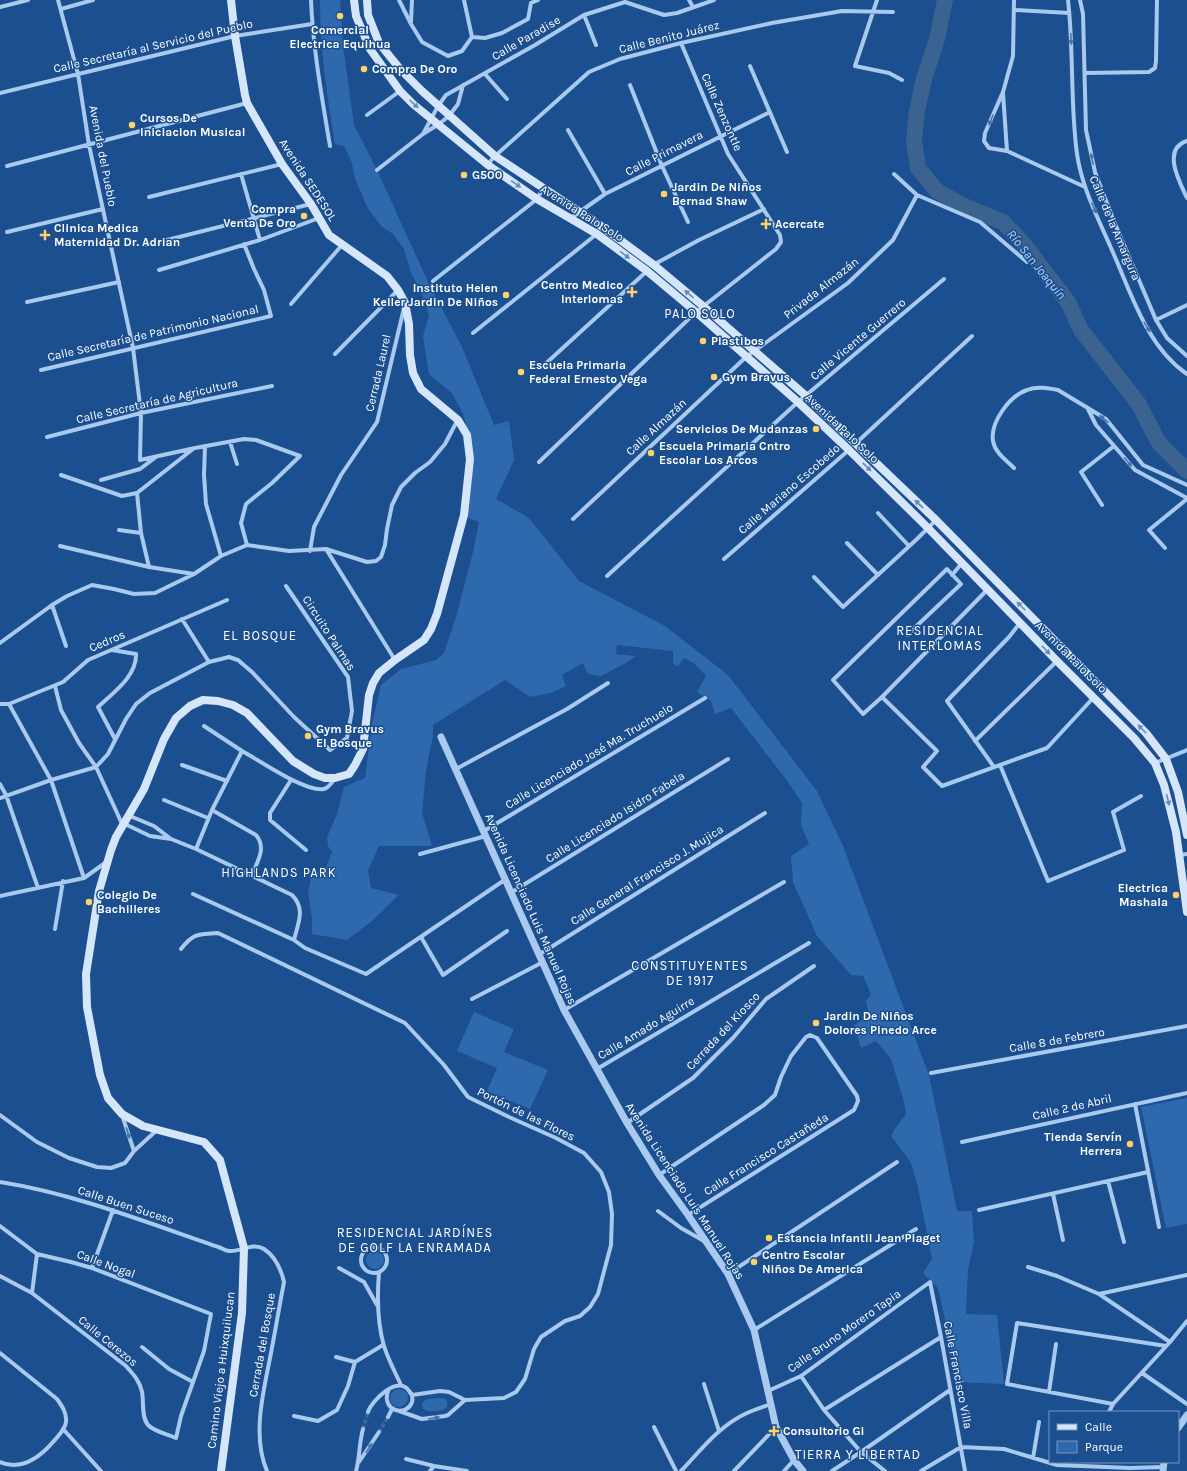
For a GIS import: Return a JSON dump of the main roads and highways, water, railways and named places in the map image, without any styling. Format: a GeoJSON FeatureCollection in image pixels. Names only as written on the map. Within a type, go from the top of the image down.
{"type":"FeatureCollection","features":[{"type":"Feature","properties":{"kind":"main road","name":"Avenida SEDESOL"},"geometry":{"type":"LineString","coordinates":[[231,0],[235,36],[247,103],[282,164],[310,204],[329,235],[387,276],[398,290],[405,303],[409,324],[410,355],[413,373],[422,389],[458,420],[467,435],[470,459],[464,515],[437,614],[431,629],[424,640],[379,673],[369,695],[363,749],[356,765],[349,774],[335,778]]}},
{"type":"Feature","properties":{"kind":"main road","name":"Avenida Palo Solo"},"geometry":{"type":"LineString","coordinates":[[354,0],[356,16],[370,49],[400,90],[413,104],[488,165],[537,199],[597,234],[647,271],[696,312],[798,402],[849,450],[963,563],[1057,661],[1134,738],[1155,763],[1164,785],[1176,832],[1184,854],[1187,912]]}},
{"type":"Feature","properties":{"kind":"main road","name":"Avenida Palo Solo"},"geometry":{"type":"LineString","coordinates":[[367,0],[368,14],[379,42],[400,69],[438,106],[495,156],[604,228],[654,265],[754,350],[856,443],[936,520],[1146,733],[1166,759],[1178,792],[1187,835]]}},
{"type":"Feature","properties":{"kind":"main road","name":"Camino Viejo a Huixquilucan"},"geometry":{"type":"LineString","coordinates":[[221,1471],[242,1313],[244,1248],[220,1160],[204,1142],[143,1126],[122,1114],[108,1098],[100,1075],[87,1007],[86,974],[99,890],[106,863],[116,837],[130,816],[144,789],[164,739],[176,718],[190,706],[203,700],[218,701],[233,705],[247,713],[293,761],[314,774],[325,778],[335,778]]}},
{"type":"Feature","properties":{"kind":"waterway","name":"Río San Joaquín"},"geometry":{"type":"LineString","coordinates":[[945,0],[937,39],[924,79],[917,111],[914,141],[918,168],[937,191],[964,206],[1003,222],[1023,243],[1068,302],[1081,330],[1138,403],[1159,443],[1187,471]]}},
{"type":"Feature","properties":{"kind":"tunnel"},"geometry":{"type":"LineString","coordinates":[[363,1429],[368,1412]]}},
{"type":"Feature","properties":{"kind":"tunnel"},"geometry":{"type":"LineString","coordinates":[[379,1432],[388,1417]]}},
{"type":"Feature","properties":{"kind":"place","name":"Comercial Electrica Equihua"},"geometry":{"type":"Point","coordinates":[340,16]}},
{"type":"Feature","properties":{"kind":"place","name":"Compra De Oro"},"geometry":{"type":"Point","coordinates":[364,69]}},
{"type":"Feature","properties":{"kind":"place","name":"Cursos De Iniciacion Musical"},"geometry":{"type":"Point","coordinates":[132,125]}},
{"type":"Feature","properties":{"kind":"place","name":"G500"},"geometry":{"type":"Point","coordinates":[464,175]}},
{"type":"Feature","properties":{"kind":"place","name":"Jardin De Niños Bernad Shaw"},"geometry":{"type":"Point","coordinates":[664,194]}},
{"type":"Feature","properties":{"kind":"place","name":"Compra Venta De Oro"},"geometry":{"type":"Point","coordinates":[304,216]}},
{"type":"Feature","properties":{"kind":"place","name":"Acercate"},"geometry":{"type":"Point","coordinates":[766,224]}},
{"type":"Feature","properties":{"kind":"place","name":"Clinica Medica Maternidad Dr. Adrian"},"geometry":{"type":"Point","coordinates":[45,235]}},
{"type":"Feature","properties":{"kind":"place","name":"Centro Medico Interlomas"},"geometry":{"type":"Point","coordinates":[632,292]}},
{"type":"Feature","properties":{"kind":"place","name":"Instituto Helen Keller Jardin De Niños"},"geometry":{"type":"Point","coordinates":[506,295]}},
{"type":"Feature","properties":{"kind":"place","name":"Plastibos"},"geometry":{"type":"Point","coordinates":[703,341]}},
{"type":"Feature","properties":{"kind":"place","name":"Escuela Primaria Federal Ernesto Vega"},"geometry":{"type":"Point","coordinates":[521,372]}},
{"type":"Feature","properties":{"kind":"place","name":"Gym Bravus"},"geometry":{"type":"Point","coordinates":[714,377]}},
{"type":"Feature","properties":{"kind":"place","name":"Servicios De Mudanzas"},"geometry":{"type":"Point","coordinates":[816,429]}},
{"type":"Feature","properties":{"kind":"place","name":"Escuela Primaria Cntro Escolar Los Arcos"},"geometry":{"type":"Point","coordinates":[651,453]}},
{"type":"Feature","properties":{"kind":"place","name":"Gym Bravus El Bosque"},"geometry":{"type":"Point","coordinates":[308,736]}},
{"type":"Feature","properties":{"kind":"place","name":"Electrica Mashala"},"geometry":{"type":"Point","coordinates":[1176,895]}},
{"type":"Feature","properties":{"kind":"place","name":"Colegio De Bachilleres"},"geometry":{"type":"Point","coordinates":[89,902]}},
{"type":"Feature","properties":{"kind":"place","name":"Jardin De Niños Dolores Pinedo Arce"},"geometry":{"type":"Point","coordinates":[816,1023]}},
{"type":"Feature","properties":{"kind":"place","name":"Tienda Servín Herrera"},"geometry":{"type":"Point","coordinates":[1130,1144]}},
{"type":"Feature","properties":{"kind":"place","name":"Estancia Infantil Jean Piaget"},"geometry":{"type":"Point","coordinates":[769,1238]}},
{"type":"Feature","properties":{"kind":"place","name":"Centro Escolar Niños De America"},"geometry":{"type":"Point","coordinates":[754,1262]}},
{"type":"Feature","properties":{"kind":"place","name":"Consultorio Gi"},"geometry":{"type":"Point","coordinates":[774,1431]}},
{"type":"Feature","properties":{"kind":"district","name":"PALO SOLO"},"geometry":{"type":"Point","coordinates":[700,313]}},
{"type":"Feature","properties":{"kind":"district","name":"EL BOSQUE"},"geometry":{"type":"Point","coordinates":[260,635]}},
{"type":"Feature","properties":{"kind":"district","name":"RESIDENCIAL INTERLOMAS"},"geometry":{"type":"Point","coordinates":[940,638]}},
{"type":"Feature","properties":{"kind":"district","name":"HIGHLANDS PARK"},"geometry":{"type":"Point","coordinates":[279,872]}},
{"type":"Feature","properties":{"kind":"district","name":"CONSTITUYENTES DE 1917"},"geometry":{"type":"Point","coordinates":[690,972]}},
{"type":"Feature","properties":{"kind":"district","name":"RESIDENCIAL JARDÍNES DE GOLF LA ENRAMADA"},"geometry":{"type":"Point","coordinates":[415,1240]}},
{"type":"Feature","properties":{"kind":"district","name":"TIERRA Y LIBERTAD"},"geometry":{"type":"Point","coordinates":[858,1454]}}]}
